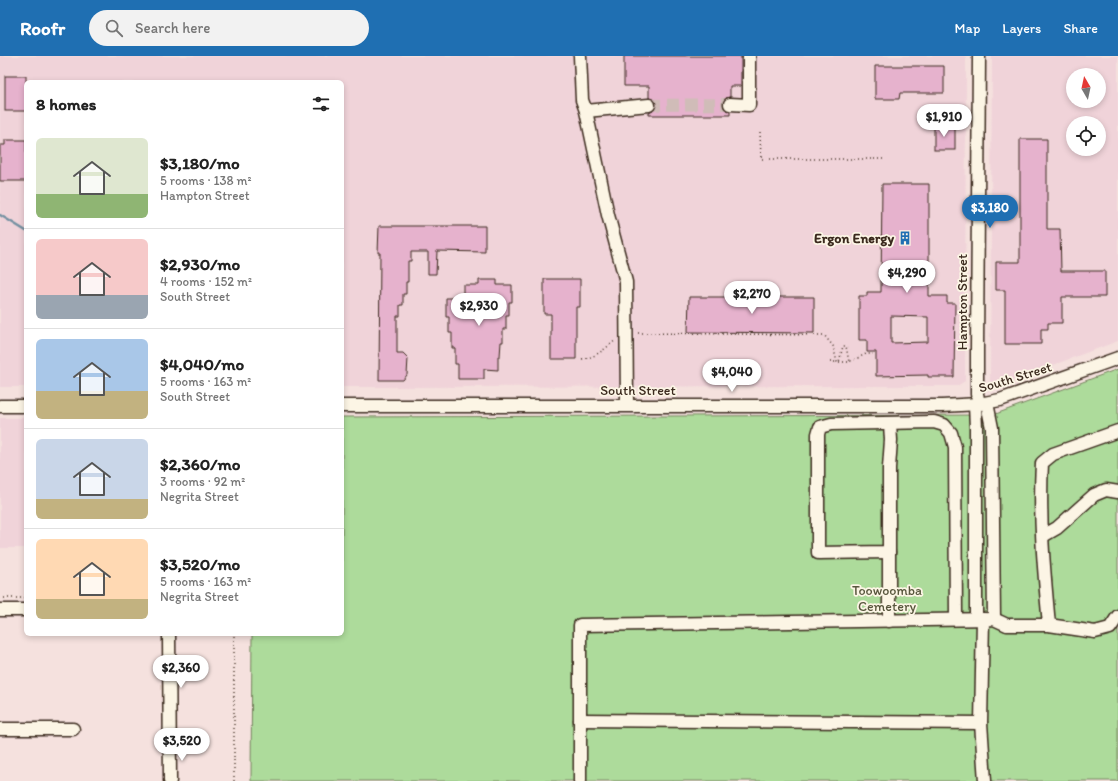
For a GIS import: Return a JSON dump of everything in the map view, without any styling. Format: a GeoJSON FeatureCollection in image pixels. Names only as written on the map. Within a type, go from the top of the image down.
{"type":"FeatureCollection","features":[{"type":"Feature","properties":{"kind":"street"},"geometry":{"type":"LineString","coordinates":[[580,56],[582,100],[586,111],[608,215],[626,282],[627,405]]}},
{"type":"Feature","properties":{"kind":"street"},"geometry":{"type":"LineString","coordinates":[[730,104],[749,104],[749,56]]}},
{"type":"Feature","properties":{"kind":"street","name":"Hampton Street"},"geometry":{"type":"LineString","coordinates":[[979,56],[977,394],[980,404]]}},
{"type":"Feature","properties":{"kind":"street"},"geometry":{"type":"LineString","coordinates":[[586,111],[649,105]]}},
{"type":"Feature","properties":{"kind":"street","name":"South Street"},"geometry":{"type":"LineString","coordinates":[[344,406],[942,406],[980,404],[1034,388],[1118,358]]}},
{"type":"Feature","properties":{"kind":"street"},"geometry":{"type":"LineString","coordinates":[[980,404],[992,428],[981,722],[985,781]]}},
{"type":"Feature","properties":{"kind":"street"},"geometry":{"type":"LineString","coordinates":[[980,404],[976,428],[984,619]]}},
{"type":"Feature","properties":{"kind":"street"},"geometry":{"type":"LineString","coordinates":[[0,406],[24,406]]}},
{"type":"Feature","properties":{"kind":"street"},"geometry":{"type":"LineString","coordinates":[[889,552],[818,553],[818,442],[820,427],[830,424],[934,422],[944,424],[950,433],[955,447],[956,619]]}},
{"type":"Feature","properties":{"kind":"street"},"geometry":{"type":"LineString","coordinates":[[889,621],[890,424]]}},
{"type":"Feature","properties":{"kind":"street"},"geometry":{"type":"LineString","coordinates":[[1049,624],[1042,550],[1042,463],[1053,454],[1118,431]]}},
{"type":"Feature","properties":{"kind":"street"},"geometry":{"type":"LineString","coordinates":[[1043,536],[1057,528],[1094,495],[1106,490],[1118,492]]}},
{"type":"Feature","properties":{"kind":"street"},"geometry":{"type":"LineString","coordinates":[[0,610],[24,610]]}},
{"type":"Feature","properties":{"kind":"street"},"geometry":{"type":"LineString","coordinates":[[580,781],[580,625],[984,619],[1007,625],[1049,624],[1095,632],[1110,628],[1118,616]]}},
{"type":"Feature","properties":{"kind":"street"},"geometry":{"type":"LineString","coordinates":[[169,636],[170,781]]}},
{"type":"Feature","properties":{"kind":"street"},"geometry":{"type":"LineString","coordinates":[[580,720],[981,722]]}},
{"type":"Feature","properties":{"kind":"street"},"geometry":{"type":"LineString","coordinates":[[0,729],[73,729]]}},
{"type":"Feature","properties":{"kind":"path"},"geometry":{"type":"LineString","coordinates":[[760,132],[761,159],[884,159]]}},
{"type":"Feature","properties":{"kind":"path"},"geometry":{"type":"LineString","coordinates":[[582,359],[602,353],[615,340],[627,333],[824,335],[833,346],[838,362]]}},
{"type":"Feature","properties":{"kind":"path"},"geometry":{"type":"LineString","coordinates":[[838,362],[843,346],[846,346],[849,362]]}},
{"type":"Feature","properties":{"kind":"path"},"geometry":{"type":"LineString","coordinates":[[830,362],[849,362],[866,354],[873,354]]}},
{"type":"Feature","properties":{"kind":"path"},"geometry":{"type":"LineString","coordinates":[[0,598],[24,598]]}},
{"type":"Feature","properties":{"kind":"path"},"geometry":{"type":"LineString","coordinates":[[234,636],[234,781]]}},
{"type":"Feature","properties":{"kind":"shaded area"},"geometry":{"type":"Polygon","coordinates":[[[0,56],[966,56],[965,381],[957,386],[344,387],[344,80],[24,80],[24,387],[0,387],[0,56]]]}},
{"type":"Feature","properties":{"kind":"shaded area"},"geometry":{"type":"Polygon","coordinates":[[[992,56],[1118,56],[1118,341],[996,386],[990,382],[992,56]]]}},
{"type":"Feature","properties":{"kind":"shaded area"},"geometry":{"type":"Polygon","coordinates":[[[0,418],[24,418],[24,548],[0,548],[0,418]]]}},
{"type":"Feature","properties":{"kind":"green space","name":"Toowoomba Cemetery"},"geometry":{"type":"Polygon","coordinates":[[[1118,369],[1118,781],[251,781],[252,636],[344,636],[344,417],[993,415],[1118,369]]]}},
{"type":"Feature","properties":{"kind":"building"},"geometry":{"type":"Polygon","coordinates":[[[624,56],[741,56],[741,86],[730,86],[730,97],[726,98],[723,103],[726,110],[730,112],[730,115],[649,115],[649,113],[656,108],[656,105],[655,100],[649,98],[649,86],[624,86],[624,56]]]}},
{"type":"Feature","properties":{"kind":"building"},"geometry":{"type":"Polygon","coordinates":[[[875,66],[944,66],[944,93],[900,93],[899,99],[875,99],[875,66]]]}},
{"type":"Feature","properties":{"kind":"building"},"geometry":{"type":"Polygon","coordinates":[[[5,76],[26,76],[26,80],[24,80],[24,111],[5,111],[5,76]]]}},
{"type":"Feature","properties":{"kind":"building"},"geometry":{"type":"Polygon","coordinates":[[[934,125],[955,125],[955,150],[934,150],[934,125]]]}},
{"type":"Feature","properties":{"kind":"building"},"geometry":{"type":"Polygon","coordinates":[[[1020,139],[1047,139],[1047,229],[1060,229],[1061,271],[1105,271],[1105,297],[1062,297],[1062,323],[1048,323],[1048,329],[1041,329],[1041,344],[1005,344],[1005,290],[996,290],[996,262],[1020,262],[1020,139]]]}},
{"type":"Feature","properties":{"kind":"building"},"geometry":{"type":"Polygon","coordinates":[[[5,140],[24,140],[24,181],[0,181],[0,145],[5,145],[5,140]]]}},
{"type":"Feature","properties":{"kind":"building"},"geometry":{"type":"Polygon","coordinates":[[[882,184],[929,184],[929,296],[947,296],[947,303],[955,303],[954,377],[928,377],[928,375],[876,376],[876,352],[867,352],[867,340],[859,340],[859,296],[867,296],[867,292],[881,292],[882,184]],[[891,316],[891,343],[928,342],[928,317],[891,316]]]}},
{"type":"Feature","properties":{"kind":"building"},"geometry":{"type":"Polygon","coordinates":[[[379,226],[485,226],[485,252],[437,251],[436,274],[428,274],[428,252],[411,252],[411,261],[408,261],[408,282],[406,282],[406,294],[403,294],[403,305],[400,305],[400,316],[397,316],[397,353],[403,353],[408,358],[407,375],[403,380],[379,380],[379,226]]]}},
{"type":"Feature","properties":{"kind":"building"},"geometry":{"type":"Polygon","coordinates":[[[544,279],[580,279],[580,307],[576,307],[576,359],[551,359],[551,314],[544,314],[544,279]]]}},
{"type":"Feature","properties":{"kind":"building"},"geometry":{"type":"Polygon","coordinates":[[[479,280],[497,280],[497,285],[512,285],[512,302],[509,302],[509,315],[506,315],[506,329],[503,329],[503,342],[501,342],[500,356],[498,356],[498,370],[484,369],[484,379],[458,379],[458,364],[455,364],[455,348],[452,348],[452,333],[449,333],[449,317],[446,317],[446,298],[463,298],[463,285],[479,285],[479,280]]]}},
{"type":"Feature","properties":{"kind":"building"},"geometry":{"type":"Polygon","coordinates":[[[689,297],[814,297],[814,333],[688,332],[689,297]]]}},
{"type":"Feature","properties":{"kind":"waterway"},"geometry":{"type":"LineString","coordinates":[[0,215],[24,230]]}},
{"type":"Feature","properties":{"kind":"tunnel"},"geometry":{"type":"LineString","coordinates":[[649,105],[730,104]]}},
{"type":"Feature","properties":{"kind":"place","name":"Ergon Energy"},"geometry":{"type":"Point","coordinates":[905,238]}}]}
